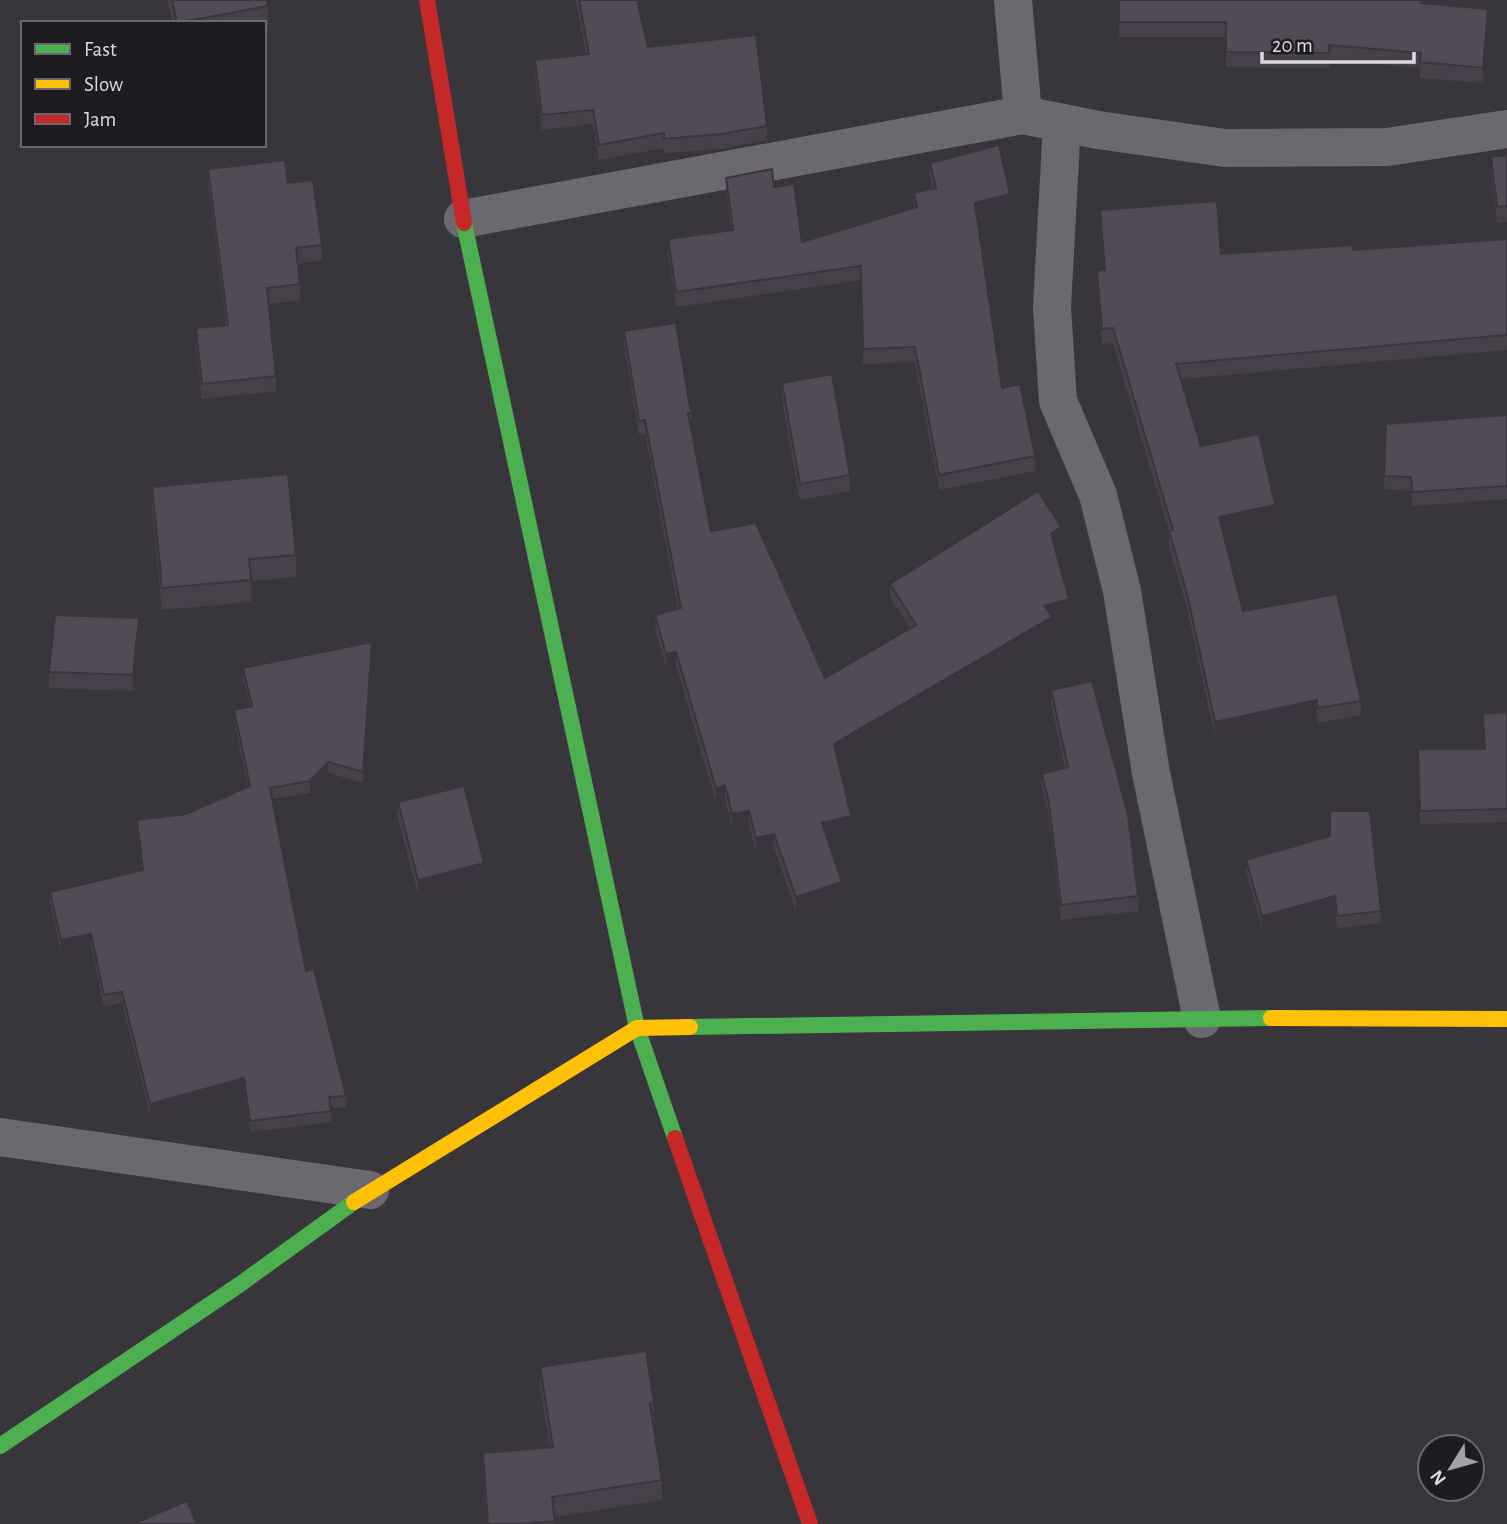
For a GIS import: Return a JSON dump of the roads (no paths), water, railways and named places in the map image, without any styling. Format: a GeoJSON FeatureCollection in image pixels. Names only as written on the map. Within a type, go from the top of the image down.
{"type":"FeatureCollection","features":[{"type":"Feature","properties":{"kind":"street"},"geometry":{"type":"LineString","coordinates":[[426,0],[463,219],[637,1028],[760,1388],[810,1524]]}},
{"type":"Feature","properties":{"kind":"street"},"geometry":{"type":"LineString","coordinates":[[1013,0],[1023,115]]}},
{"type":"Feature","properties":{"kind":"street"},"geometry":{"type":"LineString","coordinates":[[463,219],[1023,115],[1225,148],[1387,148],[1507,129]]}},
{"type":"Feature","properties":{"kind":"street"},"geometry":{"type":"LineString","coordinates":[[1062,123],[1052,307],[1058,401],[1098,495],[1122,591],[1151,773],[1202,1019]]}},
{"type":"Feature","properties":{"kind":"street"},"geometry":{"type":"LineString","coordinates":[[0,1446],[239,1285],[370,1191],[637,1028],[1370,1016],[1507,1019]]}},
{"type":"Feature","properties":{"kind":"street"},"geometry":{"type":"LineString","coordinates":[[0,1137],[370,1191]]}}]}
